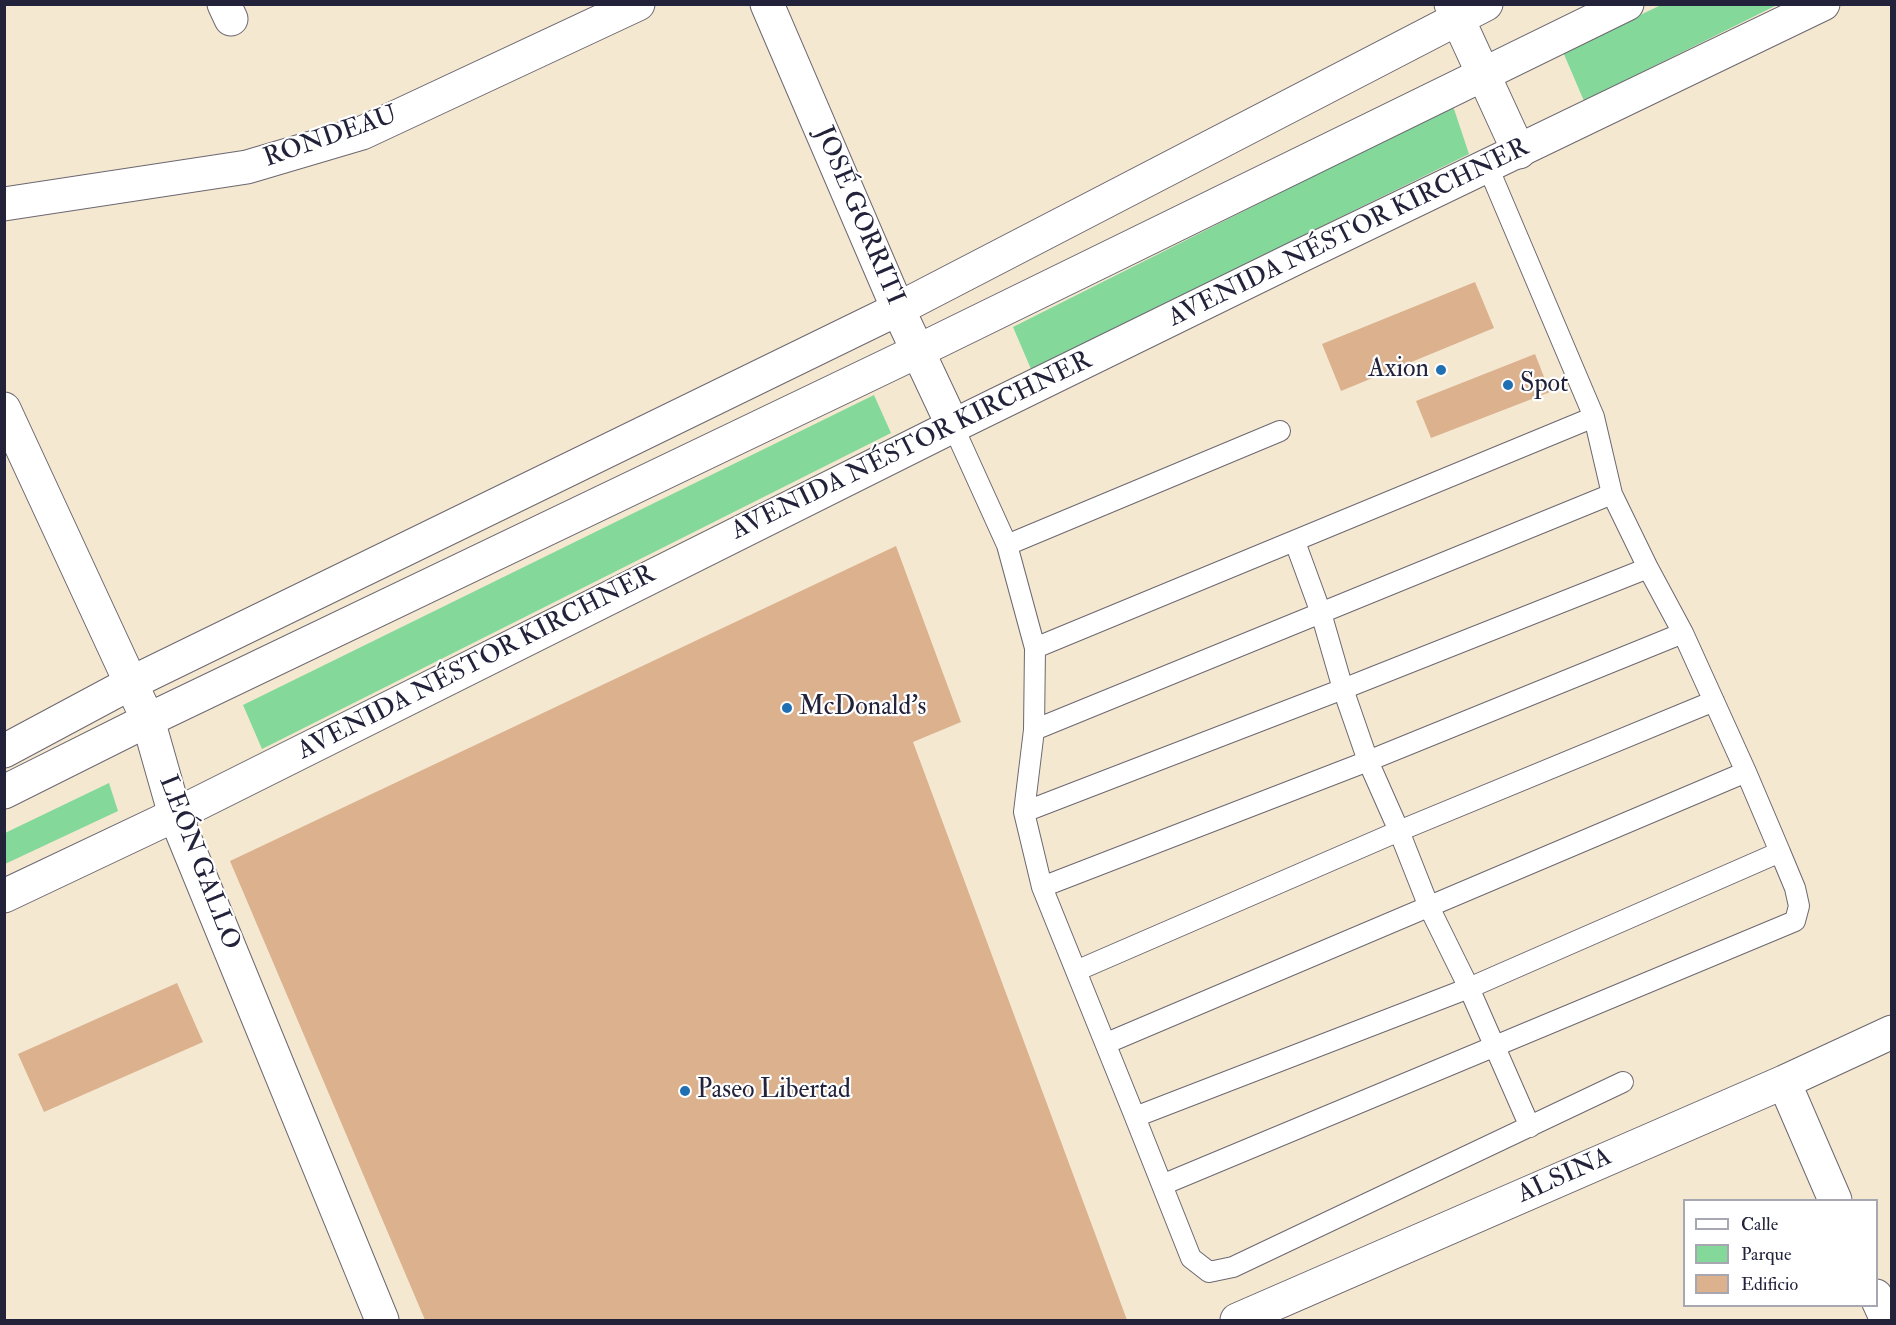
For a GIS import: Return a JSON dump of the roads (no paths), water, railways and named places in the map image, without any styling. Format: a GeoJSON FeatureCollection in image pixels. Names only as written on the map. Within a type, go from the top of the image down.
{"type":"FeatureCollection","features":[{"type":"Feature","properties":{"kind":"main road","name":"RONDEAU"},"geometry":{"type":"LineString","coordinates":[[4,204],[247,167],[362,133],[638,4]]}},
{"type":"Feature","properties":{"kind":"main road","name":"JOSÉ GORRITI"},"geometry":{"type":"LineString","coordinates":[[767,4],[898,309],[953,426]]}},
{"type":"Feature","properties":{"kind":"main road"},"geometry":{"type":"LineString","coordinates":[[4,792],[148,720],[918,351],[1627,4]]}},
{"type":"Feature","properties":{"kind":"main road","name":"AVENIDA NÉSTOR KIRCHNER"},"geometry":{"type":"LineString","coordinates":[[4,896],[175,815],[953,426],[1823,4]]}},
{"type":"Feature","properties":{"kind":"main road"},"geometry":{"type":"LineString","coordinates":[[4,751],[131,683],[898,309],[1465,9],[1484,74],[1519,152]]}},
{"type":"Feature","properties":{"kind":"main road","name":"LEÓN GALLO"},"geometry":{"type":"LineString","coordinates":[[4,409],[148,720],[175,815],[382,1320]]}},
{"type":"Feature","properties":{"kind":"main road","name":"ALSINA"},"geometry":{"type":"LineString","coordinates":[[1237,1320],[1784,1082],[1892,1032]]}},
{"type":"Feature","properties":{"kind":"main road"},"geometry":{"type":"LineString","coordinates":[[1784,1082],[1835,1199]]}},
{"type":"Feature","properties":{"kind":"main road"},"geometry":{"type":"LineString","coordinates":[[1878,1300],[1887,1320]]}},
{"type":"Feature","properties":{"kind":"lane"},"geometry":{"type":"LineString","coordinates":[[1162,1185],[1795,921],[1799,906],[1795,888],[1683,633],[1612,494],[1594,417],[1488,166]]}},
{"type":"Feature","properties":{"kind":"lane"},"geometry":{"type":"LineString","coordinates":[[1035,648],[1594,417]]}},
{"type":"Feature","properties":{"kind":"lane"},"geometry":{"type":"LineString","coordinates":[[953,426],[1007,545],[1035,648],[1034,730],[1024,812],[1042,887],[1107,1043],[1191,1258],[1209,1272],[1233,1267],[1623,1082]]}},
{"type":"Feature","properties":{"kind":"lane"},"geometry":{"type":"LineString","coordinates":[[1007,545],[1280,431]]}},
{"type":"Feature","properties":{"kind":"lane"},"geometry":{"type":"LineString","coordinates":[[1034,730],[1612,494]]}},
{"type":"Feature","properties":{"kind":"lane"},"geometry":{"type":"LineString","coordinates":[[1295,542],[1321,613],[1343,689],[1368,761],[1429,907],[1469,988],[1530,1127]]}},
{"type":"Feature","properties":{"kind":"lane"},"geometry":{"type":"LineString","coordinates":[[1024,812],[1343,689],[1648,567]]}},
{"type":"Feature","properties":{"kind":"lane"},"geometry":{"type":"LineString","coordinates":[[1042,887],[1368,761],[1683,633]]}},
{"type":"Feature","properties":{"kind":"lane"},"geometry":{"type":"LineString","coordinates":[[1076,971],[1399,831],[1714,701]]}},
{"type":"Feature","properties":{"kind":"lane"},"geometry":{"type":"LineString","coordinates":[[1107,1043],[1746,772]]}},
{"type":"Feature","properties":{"kind":"lane"},"geometry":{"type":"LineString","coordinates":[[1135,1117],[1469,988],[1780,852]]}},
{"type":"Feature","properties":{"kind":"place","name":"Axion"},"geometry":{"type":"Point","coordinates":[1441,370]}},
{"type":"Feature","properties":{"kind":"place","name":"Spot"},"geometry":{"type":"Point","coordinates":[1508,385]}},
{"type":"Feature","properties":{"kind":"place","name":"McDonald's"},"geometry":{"type":"Point","coordinates":[787,708]}},
{"type":"Feature","properties":{"kind":"place","name":"Paseo Libertad"},"geometry":{"type":"Point","coordinates":[685,1091]}}]}
